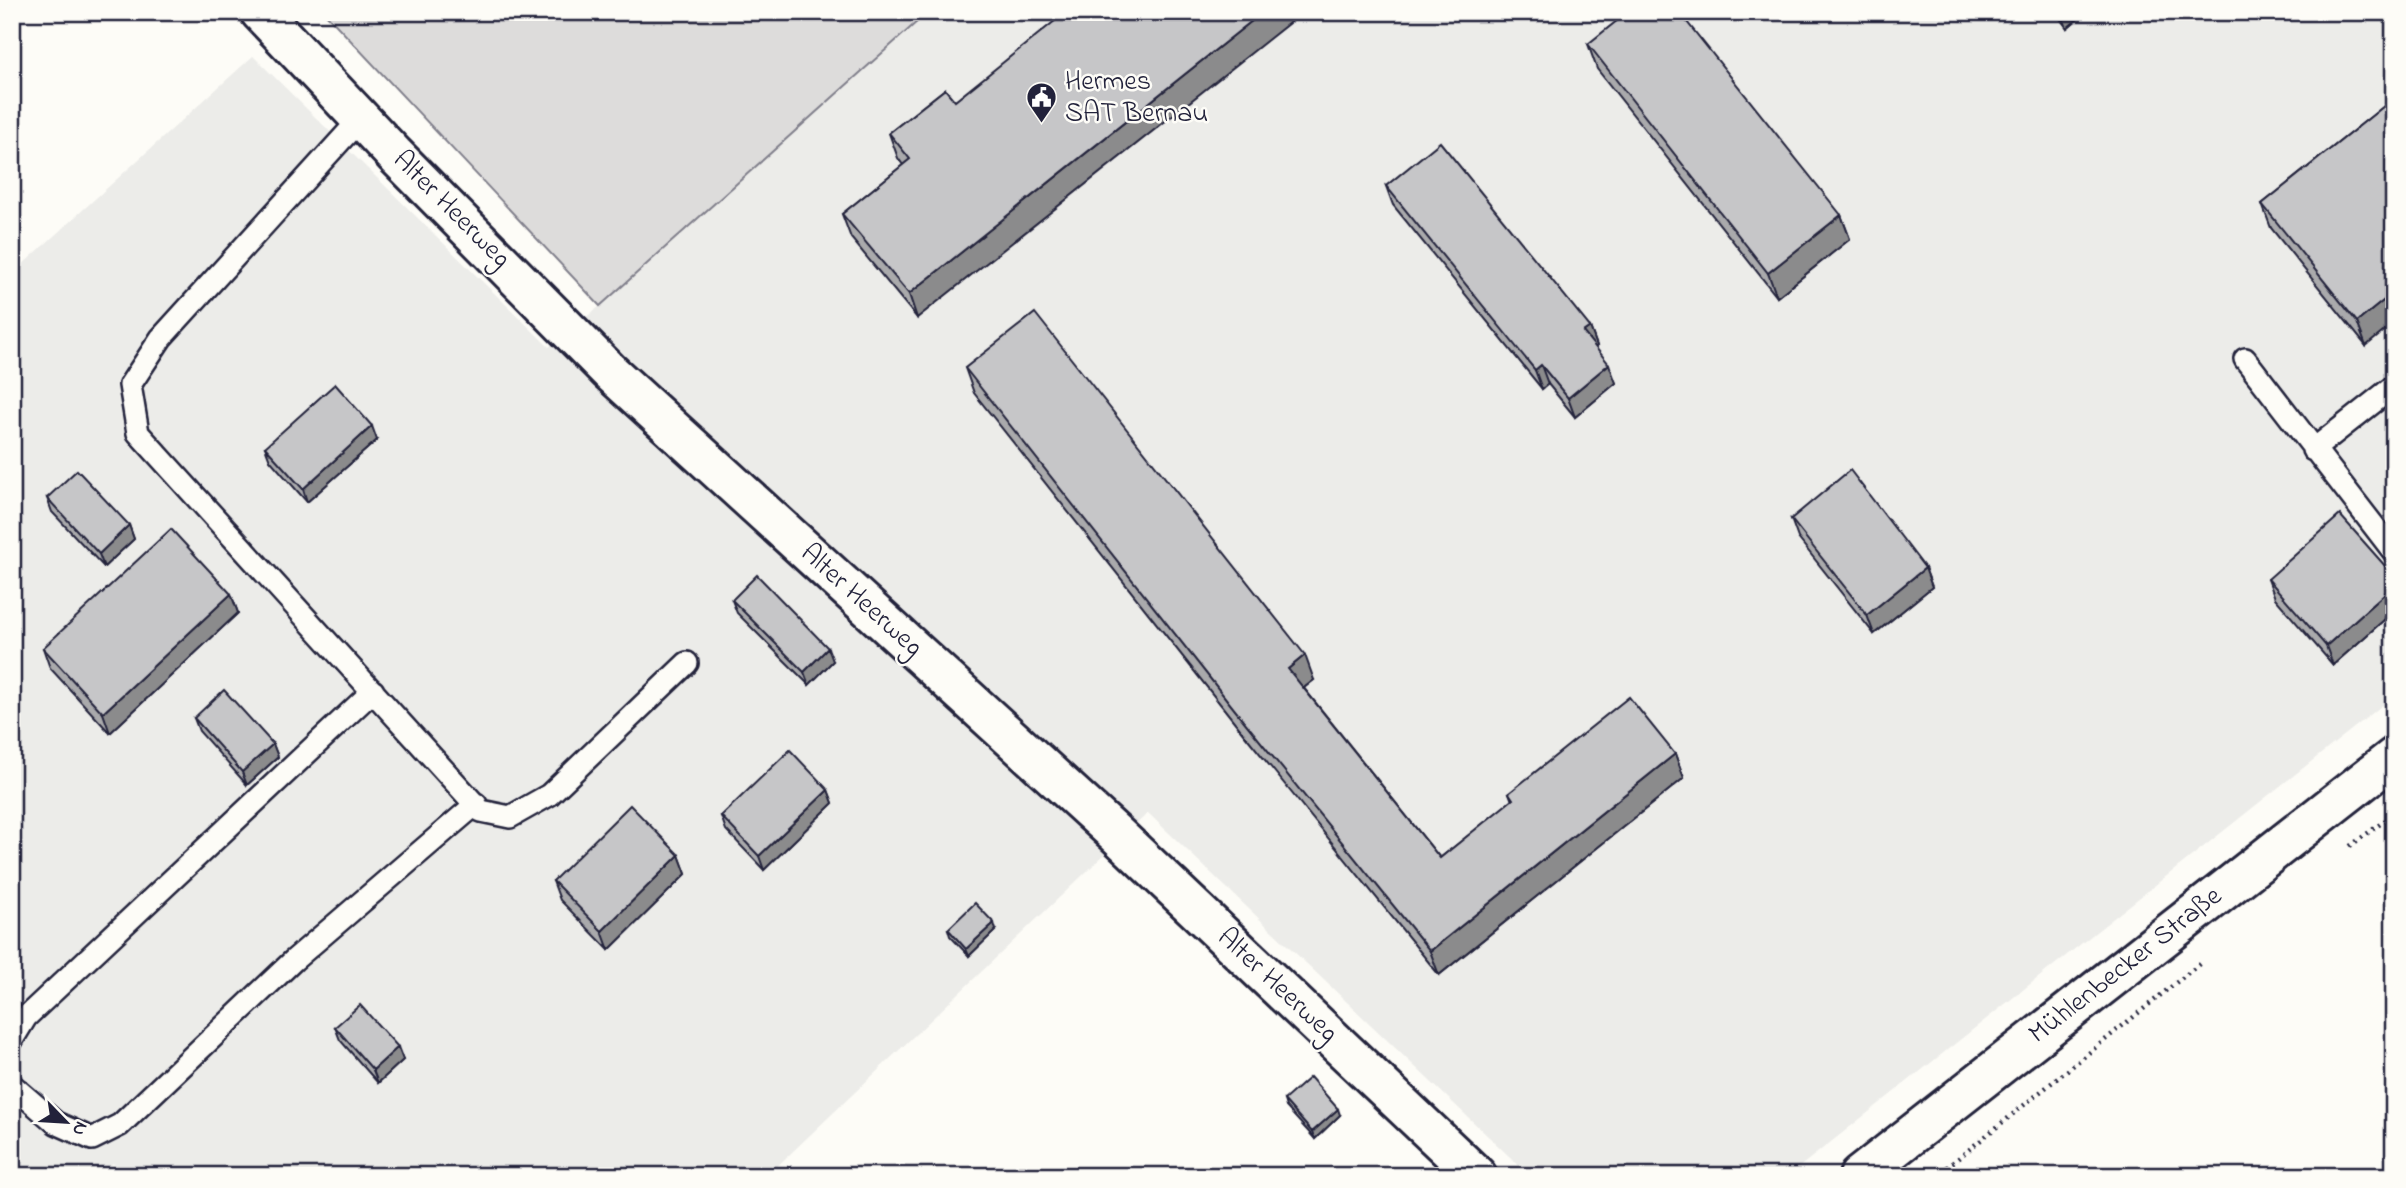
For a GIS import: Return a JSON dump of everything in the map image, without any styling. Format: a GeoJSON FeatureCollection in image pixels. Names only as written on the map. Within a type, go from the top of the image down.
{"type":"FeatureCollection","features":[{"type":"Feature","properties":{"kind":"street","name":"Alter Heerweg"},"geometry":{"type":"LineString","coordinates":[[260,12],[362,117],[394,154],[609,370],[1105,823],[1476,1176]]}},
{"type":"Feature","properties":{"kind":"street","name":"Mühlenbecker Straße"},"geometry":{"type":"LineString","coordinates":[[1859,1176],[2394,757]]}},
{"type":"Feature","properties":{"kind":"lane"},"geometry":{"type":"LineString","coordinates":[[362,117],[161,338],[130,385],[138,433],[481,811],[510,817],[549,795],[687,663]]}},
{"type":"Feature","properties":{"kind":"lane"},"geometry":{"type":"LineString","coordinates":[[2245,359],[2394,552]]}},
{"type":"Feature","properties":{"kind":"lane"},"geometry":{"type":"LineString","coordinates":[[2314,450],[2394,386]]}},
{"type":"Feature","properties":{"kind":"lane"},"geometry":{"type":"LineString","coordinates":[[12,1040],[26,1017],[373,691]]}},
{"type":"Feature","properties":{"kind":"lane"},"geometry":{"type":"LineString","coordinates":[[12,1085],[55,1123],[92,1139],[120,1125],[294,960],[476,804]]}},
{"type":"Feature","properties":{"kind":"path"},"geometry":{"type":"LineString","coordinates":[[2350,847],[2394,814]]}},
{"type":"Feature","properties":{"kind":"path"},"geometry":{"type":"LineString","coordinates":[[1936,1176],[2208,957]]}},
{"type":"Feature","properties":{"kind":"shaded area"},"geometry":{"type":"Polygon","coordinates":[[[324,12],[928,12],[600,306],[324,12]]]}},
{"type":"Feature","properties":{"kind":"shaded area"},"geometry":{"type":"Polygon","coordinates":[[[928,12],[2394,12],[2394,696],[1788,1176],[1530,1176],[1148,813],[767,1176],[125,1176],[113,1163],[100,1176],[12,1176],[12,274],[253,56],[549,347],[600,306],[928,12]]]}},
{"type":"Feature","properties":{"kind":"building"},"geometry":{"type":"Polygon","coordinates":[[[1066,12],[1263,12],[909,294],[842,214],[910,159],[889,133],[945,89],[955,101],[1066,12]]]}},
{"type":"Feature","properties":{"kind":"building"},"geometry":{"type":"Polygon","coordinates":[[[1628,12],[1679,12],[1841,215],[1768,273],[1588,44],[1628,12]]]}},
{"type":"Feature","properties":{"kind":"building"},"geometry":{"type":"Polygon","coordinates":[[[2394,98],[2394,292],[2357,322],[2262,204],[2394,98]]]}},
{"type":"Feature","properties":{"kind":"building"},"geometry":{"type":"Polygon","coordinates":[[[1440,142],[1590,327],[1583,332],[1609,364],[1568,398],[1541,365],[1535,370],[1386,186],[1440,142]]]}},
{"type":"Feature","properties":{"kind":"building"},"geometry":{"type":"Polygon","coordinates":[[[1035,313],[1305,655],[1288,669],[1440,858],[1513,799],[1509,793],[1629,697],[1675,754],[1430,951],[1235,710],[965,368],[1035,313]]]}},
{"type":"Feature","properties":{"kind":"building"},"geometry":{"type":"Polygon","coordinates":[[[335,384],[372,426],[303,489],[265,447],[335,384]]]}},
{"type":"Feature","properties":{"kind":"building"},"geometry":{"type":"Polygon","coordinates":[[[77,470],[129,525],[99,554],[47,498],[77,470]]]}},
{"type":"Feature","properties":{"kind":"building"},"geometry":{"type":"Polygon","coordinates":[[[1850,470],[1925,568],[1867,615],[1791,519],[1850,470]]]}},
{"type":"Feature","properties":{"kind":"building"},"geometry":{"type":"Polygon","coordinates":[[[2340,515],[2394,576],[2394,585],[2326,646],[2268,579],[2340,515]]]}},
{"type":"Feature","properties":{"kind":"building"},"geometry":{"type":"Polygon","coordinates":[[[171,529],[231,594],[103,713],[43,648],[171,529]]]}},
{"type":"Feature","properties":{"kind":"building"},"geometry":{"type":"Polygon","coordinates":[[[757,575],[828,648],[804,672],[732,600],[757,575]]]}},
{"type":"Feature","properties":{"kind":"building"},"geometry":{"type":"Polygon","coordinates":[[[224,690],[273,744],[242,772],[194,718],[224,690]]]}},
{"type":"Feature","properties":{"kind":"building"},"geometry":{"type":"Polygon","coordinates":[[[790,750],[828,790],[759,856],[721,816],[790,750]]]}},
{"type":"Feature","properties":{"kind":"building"},"geometry":{"type":"Polygon","coordinates":[[[630,805],[679,855],[602,931],[553,881],[630,805]]]}},
{"type":"Feature","properties":{"kind":"building"},"geometry":{"type":"Polygon","coordinates":[[[975,903],[994,923],[966,949],[948,929],[975,903]]]}},
{"type":"Feature","properties":{"kind":"building"},"geometry":{"type":"Polygon","coordinates":[[[360,1005],[398,1047],[373,1070],[335,1027],[360,1005]]]}},
{"type":"Feature","properties":{"kind":"building"},"geometry":{"type":"Polygon","coordinates":[[[1310,1077],[1338,1109],[1312,1132],[1284,1100],[1310,1077]]]}},
{"type":"Feature","properties":{"kind":"place","name":"Hermes SAT Bernau"},"geometry":{"type":"Point","coordinates":[1042,125]}}]}
